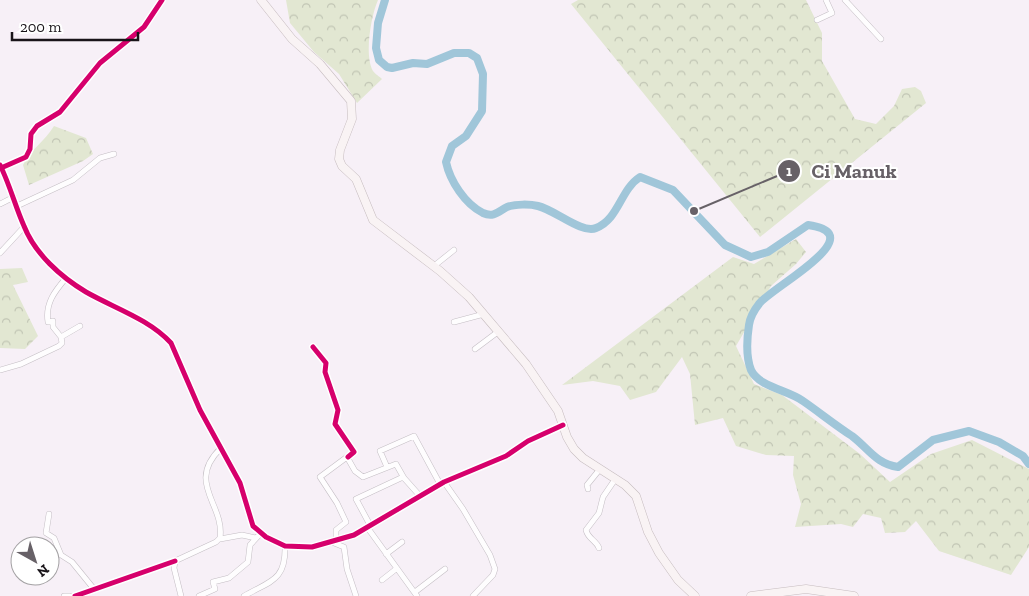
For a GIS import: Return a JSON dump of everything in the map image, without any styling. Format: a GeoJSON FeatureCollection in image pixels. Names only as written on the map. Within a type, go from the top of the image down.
{"type":"FeatureCollection","features":[{"type":"Feature","properties":{"kind":"main road"},"geometry":{"type":"LineString","coordinates":[[261,0],[292,39],[320,64],[350,101],[353,115],[340,150],[339,159],[342,166],[356,179],[370,216],[380,227],[434,266],[460,288],[499,331],[526,364],[558,411],[574,449],[600,469],[616,478],[636,496],[648,532],[659,553],[678,580],[695,596]]}},
{"type":"Feature","properties":{"kind":"main road"},"geometry":{"type":"LineString","coordinates":[[752,596],[793,593],[854,596]]}},
{"type":"Feature","properties":{"kind":"street"},"geometry":{"type":"LineString","coordinates":[[162,0],[144,27],[100,63],[60,112],[37,126],[31,134],[30,149],[26,157],[1,166],[24,227],[44,257],[66,278],[86,292],[147,325],[171,343],[196,401],[240,483],[250,520],[258,536]]}},
{"type":"Feature","properties":{"kind":"street"},"geometry":{"type":"LineString","coordinates":[[818,20],[832,13],[826,0]]}},
{"type":"Feature","properties":{"kind":"street"},"geometry":{"type":"LineString","coordinates":[[844,0],[881,38]]}},
{"type":"Feature","properties":{"kind":"street"},"geometry":{"type":"LineString","coordinates":[[17,206],[73,180],[104,156],[114,154]]}},
{"type":"Feature","properties":{"kind":"street"},"geometry":{"type":"LineString","coordinates":[[0,204],[14,197]]}},
{"type":"Feature","properties":{"kind":"street"},"geometry":{"type":"LineString","coordinates":[[0,254],[24,227]]}},
{"type":"Feature","properties":{"kind":"street"},"geometry":{"type":"LineString","coordinates":[[434,266],[454,250]]}},
{"type":"Feature","properties":{"kind":"street"},"geometry":{"type":"LineString","coordinates":[[0,370],[21,364],[62,343],[61,337],[53,327],[53,321],[48,322],[47,314],[51,297],[66,278]]}},
{"type":"Feature","properties":{"kind":"street"},"geometry":{"type":"LineString","coordinates":[[454,322],[484,314]]}},
{"type":"Feature","properties":{"kind":"street"},"geometry":{"type":"LineString","coordinates":[[61,337],[80,326]]}},
{"type":"Feature","properties":{"kind":"street"},"geometry":{"type":"LineString","coordinates":[[475,349],[499,331]]}},
{"type":"Feature","properties":{"kind":"street"},"geometry":{"type":"LineString","coordinates":[[313,347],[326,363],[325,372],[338,410],[335,424],[354,452],[320,476],[337,503],[346,522],[336,530],[336,541]]}},
{"type":"Feature","properties":{"kind":"street"},"geometry":{"type":"LineString","coordinates":[[75,596],[175,561],[220,540],[242,536],[258,536],[285,546],[307,547],[354,535],[442,483],[506,456],[528,441],[563,425]]}},
{"type":"Feature","properties":{"kind":"street"},"geometry":{"type":"LineString","coordinates":[[387,467],[380,451],[414,436],[442,483],[463,509],[494,563],[493,576],[473,596]]}},
{"type":"Feature","properties":{"kind":"street"},"geometry":{"type":"LineString","coordinates":[[220,448],[211,460],[205,484],[206,491],[220,522],[220,540]]}},
{"type":"Feature","properties":{"kind":"street"},"geometry":{"type":"LineString","coordinates":[[348,456],[354,471],[363,477],[396,464],[403,477],[420,496]]}},
{"type":"Feature","properties":{"kind":"street"},"geometry":{"type":"LineString","coordinates":[[588,489],[587,485],[600,469]]}},
{"type":"Feature","properties":{"kind":"street"},"geometry":{"type":"LineString","coordinates":[[403,477],[356,498],[368,526],[396,569],[416,594],[445,569]]}},
{"type":"Feature","properties":{"kind":"street"},"geometry":{"type":"LineString","coordinates":[[598,548],[597,543],[589,537],[586,530],[600,513],[603,497],[616,478]]}},
{"type":"Feature","properties":{"kind":"street"},"geometry":{"type":"LineString","coordinates":[[50,514],[47,534],[54,538],[60,553],[72,562],[94,590]]}},
{"type":"Feature","properties":{"kind":"street"},"geometry":{"type":"LineString","coordinates":[[199,596],[215,589],[213,582],[229,578],[247,562],[250,545],[258,536]]}},
{"type":"Feature","properties":{"kind":"street"},"geometry":{"type":"LineString","coordinates":[[386,554],[402,542]]}},
{"type":"Feature","properties":{"kind":"street"},"geometry":{"type":"LineString","coordinates":[[325,543],[338,543],[344,547],[347,569],[356,596]]}},
{"type":"Feature","properties":{"kind":"street"},"geometry":{"type":"LineString","coordinates":[[244,596],[266,587],[278,577],[284,563],[285,546]]}},
{"type":"Feature","properties":{"kind":"street"},"geometry":{"type":"LineString","coordinates":[[175,561],[174,568],[181,596]]}},
{"type":"Feature","properties":{"kind":"street"},"geometry":{"type":"LineString","coordinates":[[382,580],[396,569]]}},
{"type":"Feature","properties":{"kind":"street"},"geometry":{"type":"LineString","coordinates":[[64,596],[70,596]]}},
{"type":"Feature","properties":{"kind":"green space"},"geometry":{"type":"Polygon","coordinates":[[[286,0],[378,0],[371,25],[369,55],[373,71],[382,79],[357,103],[339,74],[314,52],[290,23],[286,0]]]}},
{"type":"Feature","properties":{"kind":"green space"},"geometry":{"type":"Polygon","coordinates":[[[578,0],[806,0],[822,33],[822,61],[855,119],[876,124],[894,106],[902,89],[915,87],[921,91],[926,103],[760,237],[571,4],[578,0]]]}},
{"type":"Feature","properties":{"kind":"green space"},"geometry":{"type":"Polygon","coordinates":[[[54,126],[86,138],[93,154],[83,161],[29,185],[23,165],[54,126]]]}},
{"type":"Feature","properties":{"kind":"green space"},"geometry":{"type":"Polygon","coordinates":[[[796,239],[806,252],[796,264],[771,286],[736,346],[754,384],[782,395],[860,454],[890,482],[931,454],[972,440],[1029,469],[1029,547],[1011,575],[939,551],[916,521],[905,532],[885,533],[881,518],[863,514],[853,527],[841,524],[795,527],[801,504],[793,475],[794,456],[766,455],[736,446],[723,418],[695,425],[690,374],[682,357],[656,392],[630,400],[620,386],[593,381],[562,385],[733,257],[754,264],[796,239]]]}},
{"type":"Feature","properties":{"kind":"green space"},"geometry":{"type":"Polygon","coordinates":[[[22,268],[28,282],[13,285],[38,336],[25,349],[0,348],[0,269],[22,268]]]}},
{"type":"Feature","properties":{"kind":"waterway"},"geometry":{"type":"LineString","coordinates":[[385,0],[378,23],[376,48],[379,60],[387,67],[392,68],[413,63],[427,64],[454,53],[469,53],[477,58],[483,74],[482,111],[466,136],[452,146],[446,162],[451,177],[459,191],[476,209],[490,215],[510,206],[535,205],[545,208],[583,228],[596,228],[610,218],[628,189],[640,177],[673,190],[725,245],[751,257],[768,252],[808,225],[826,230],[830,239],[825,250],[813,262],[767,296],[759,304],[750,319],[747,348],[749,365],[755,376],[767,384],[797,397],[852,436],[878,459],[890,465],[898,467],[933,440],[969,431],[999,442],[1023,456],[1029,464]]}},
{"type":"Feature","properties":{"kind":"cycle path"},"geometry":{"type":"LineString","coordinates":[[1,168],[26,157],[30,149],[31,134],[37,126],[60,112],[100,63],[144,27],[162,0]]}},
{"type":"Feature","properties":{"kind":"cycle path"},"geometry":{"type":"LineString","coordinates":[[0,165],[29,236],[50,264],[86,292],[131,314],[152,327],[171,343],[200,410],[240,483],[253,526],[266,537],[285,546],[312,547],[354,535],[444,482],[506,456],[528,441],[563,425]]}},
{"type":"Feature","properties":{"kind":"cycle path"},"geometry":{"type":"LineString","coordinates":[[313,347],[326,363],[325,372],[338,410],[335,424],[354,452],[348,457]]}},
{"type":"Feature","properties":{"kind":"cycle path"},"geometry":{"type":"LineString","coordinates":[[75,596],[175,561]]}},
{"type":"Feature","properties":{"kind":"place","name":"Ci Manuk"},"geometry":{"type":"Point","coordinates":[694,211]}}]}
